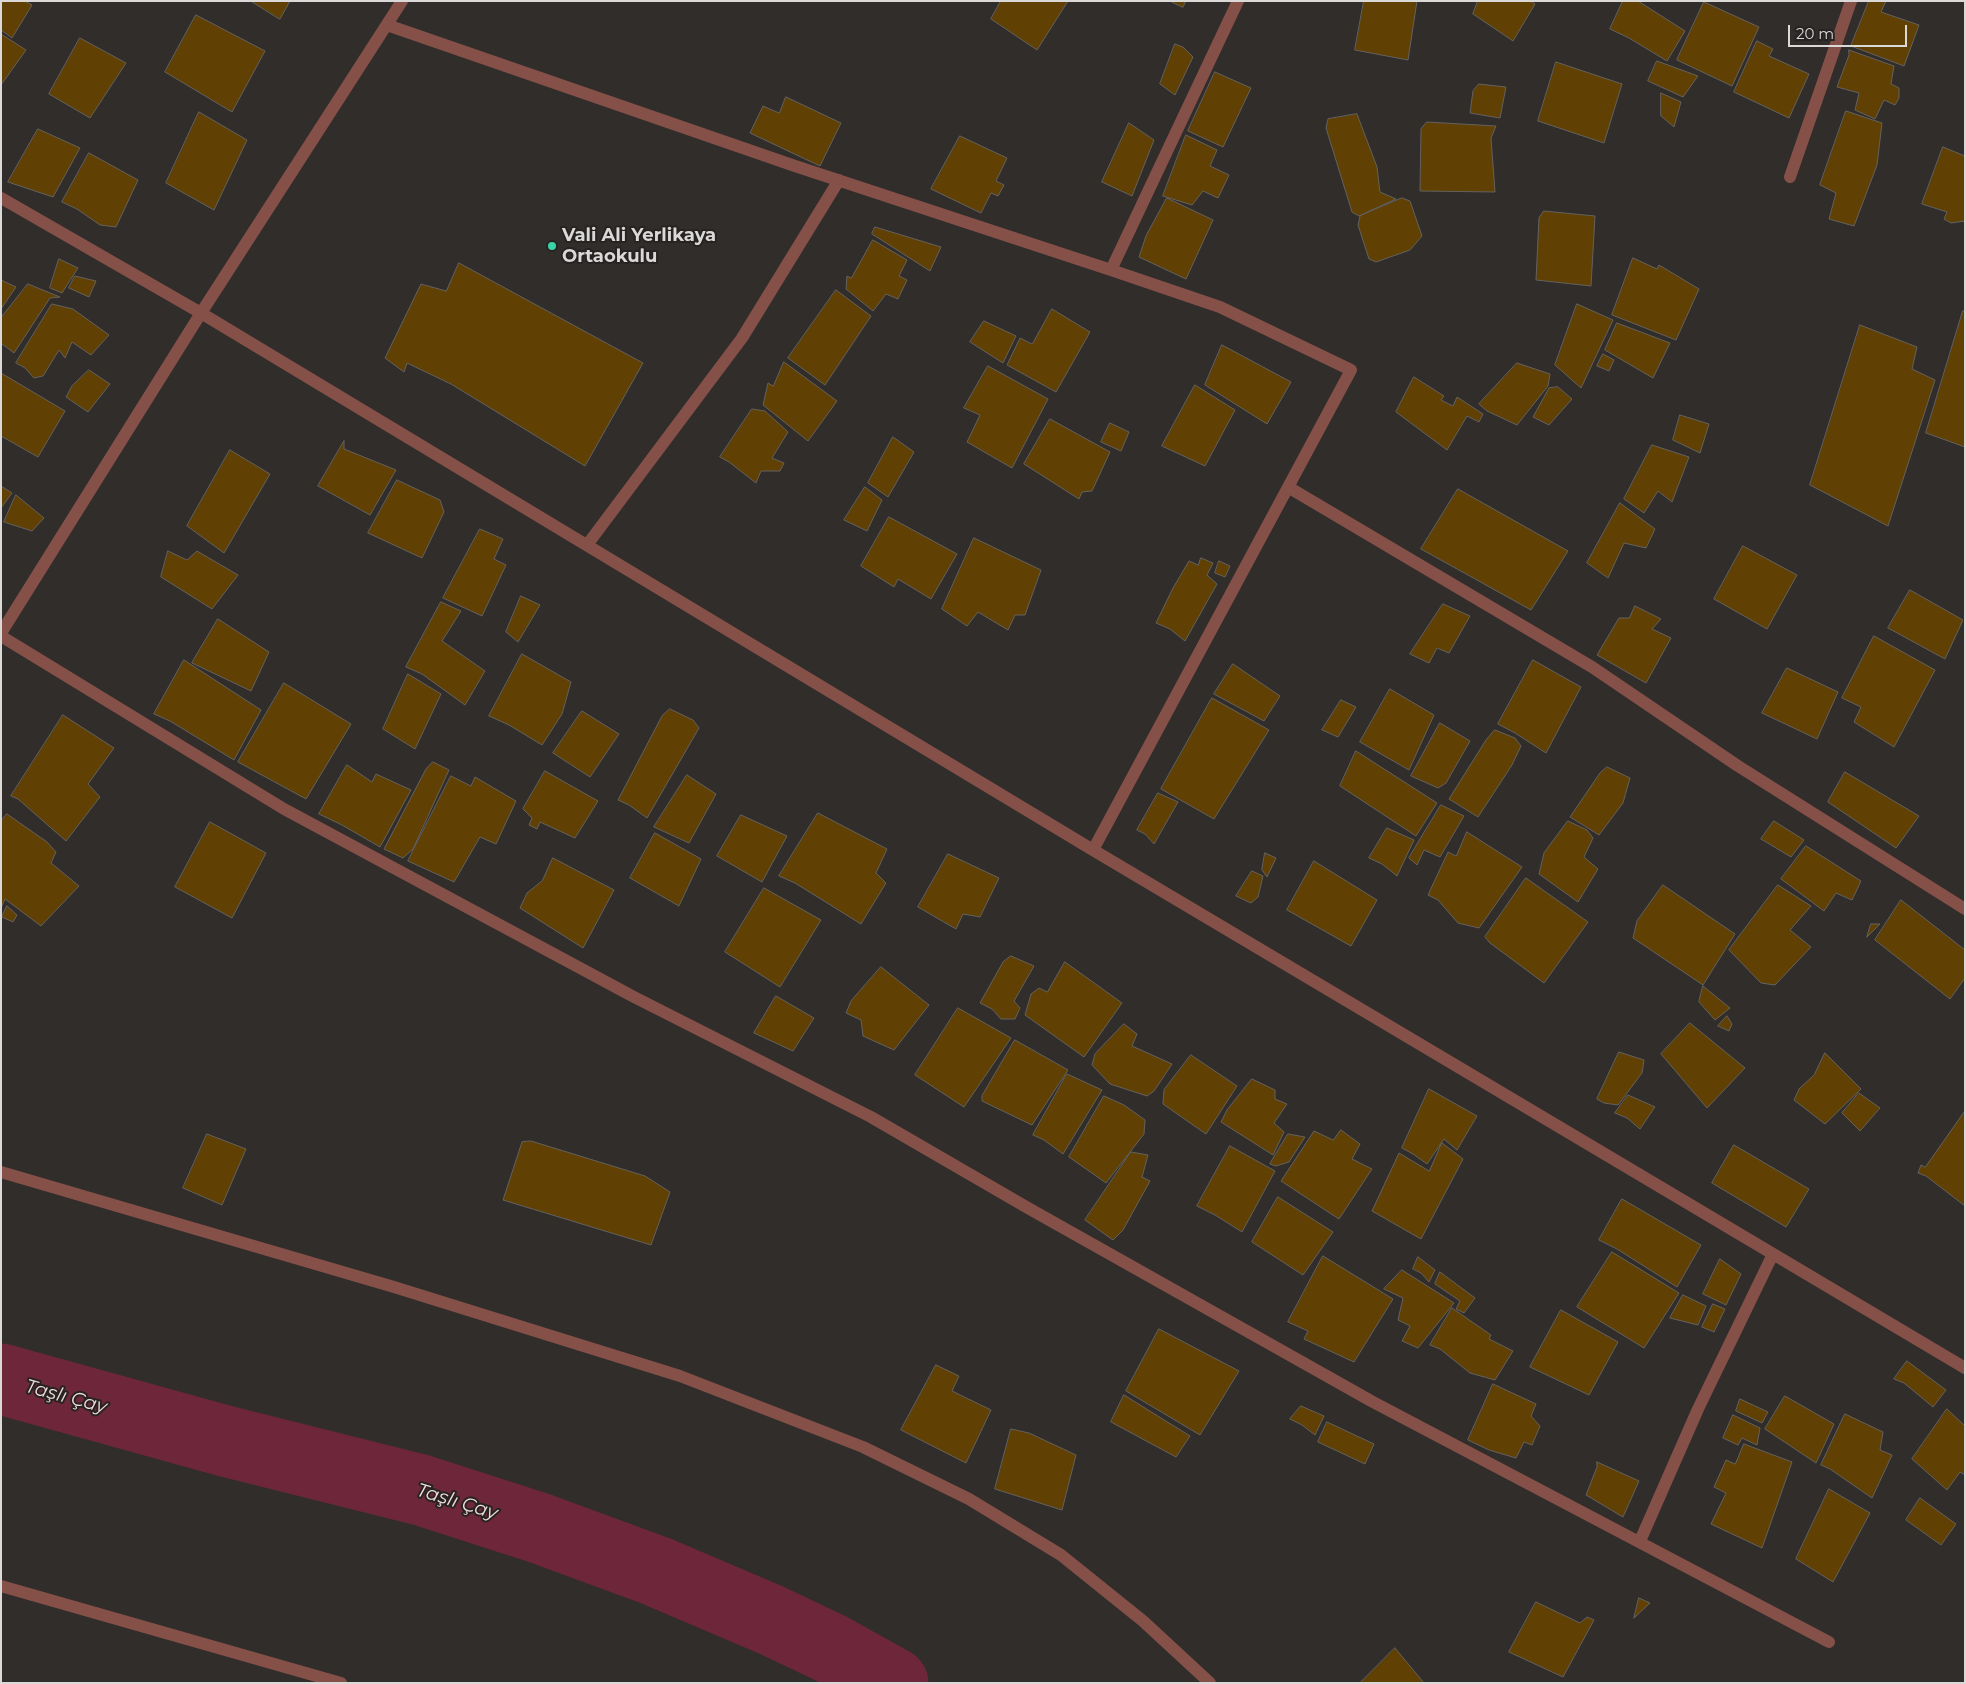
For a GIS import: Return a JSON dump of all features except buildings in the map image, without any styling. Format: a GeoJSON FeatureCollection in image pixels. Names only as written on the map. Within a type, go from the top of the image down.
{"type":"FeatureCollection","features":[{"type":"Feature","properties":{"kind":"street"},"geometry":{"type":"LineString","coordinates":[[1,632],[201,313],[402,1]]}},
{"type":"Feature","properties":{"kind":"street"},"geometry":{"type":"LineString","coordinates":[[1111,270],[1238,1]]}},
{"type":"Feature","properties":{"kind":"street"},"geometry":{"type":"LineString","coordinates":[[1790,178],[1851,1]]}},
{"type":"Feature","properties":{"kind":"street"},"geometry":{"type":"LineString","coordinates":[[387,25],[838,180],[1220,308],[1352,370],[1093,850]]}},
{"type":"Feature","properties":{"kind":"street"},"geometry":{"type":"LineString","coordinates":[[587,545],[742,338],[838,180]]}},
{"type":"Feature","properties":{"kind":"street"},"geometry":{"type":"LineString","coordinates":[[1,198],[201,313],[1093,850],[1965,1368]]}},
{"type":"Feature","properties":{"kind":"street"},"geometry":{"type":"LineString","coordinates":[[1288,487],[1592,667],[1738,766],[1965,908]]}},
{"type":"Feature","properties":{"kind":"street"},"geometry":{"type":"LineString","coordinates":[[1,636],[284,808],[634,997],[871,1117],[1028,1208],[1373,1402],[1830,1642]]}},
{"type":"Feature","properties":{"kind":"street"},"geometry":{"type":"LineString","coordinates":[[1,1172],[394,1287],[680,1376],[863,1447],[968,1499],[1061,1555],[1143,1621],[1210,1683]]}},
{"type":"Feature","properties":{"kind":"street"},"geometry":{"type":"LineString","coordinates":[[1640,1541],[1698,1409],[1773,1254]]}},
{"type":"Feature","properties":{"kind":"street"},"geometry":{"type":"LineString","coordinates":[[1,1586],[341,1683]]}},
{"type":"Feature","properties":{"kind":"waterway","name":"Taşlı Çay"},"geometry":{"type":"LineString","coordinates":[[1,1379],[225,1441],[421,1490],[539,1528],[656,1571],[771,1620],[830,1648],[893,1683]]}},
{"type":"Feature","properties":{"kind":"place","name":"Vali Ali Yerlikaya Ortaokulu"},"geometry":{"type":"Point","coordinates":[552,246]}}]}
